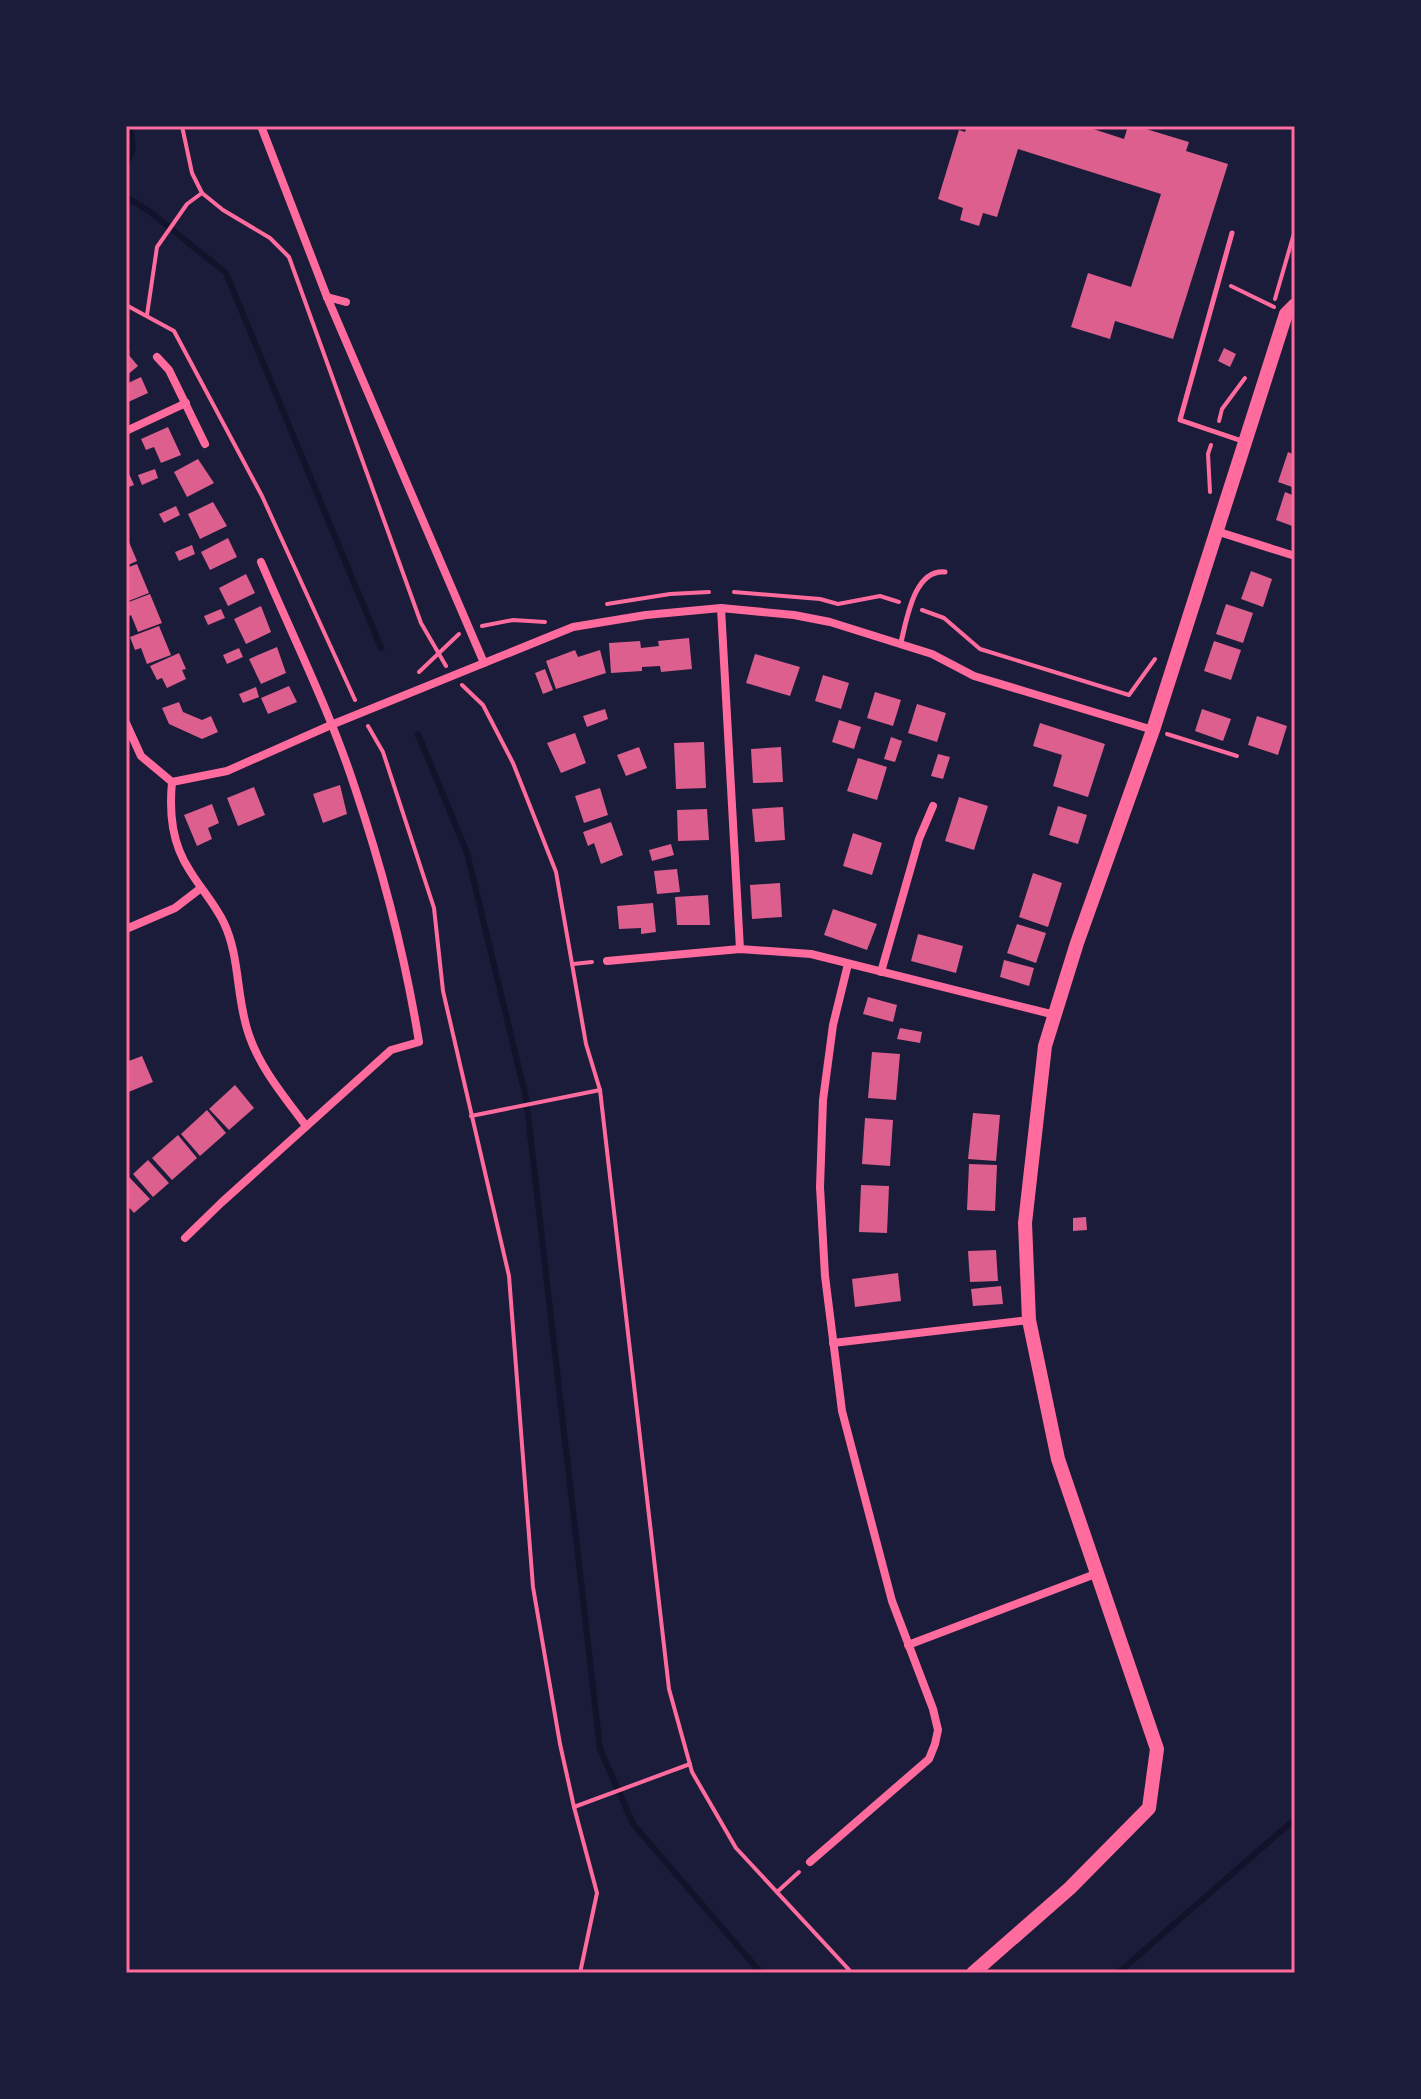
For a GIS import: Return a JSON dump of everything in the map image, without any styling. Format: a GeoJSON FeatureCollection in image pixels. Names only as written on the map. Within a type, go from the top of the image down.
{"type":"FeatureCollection","features":[{"type":"Feature","properties":{"kind":"street"},"geometry":{"type":"LineString","coordinates":[[261,126],[327,297],[484,663]]}},
{"type":"Feature","properties":{"kind":"street"},"geometry":{"type":"LineString","coordinates":[[327,297],[346,302]]}},
{"type":"Feature","properties":{"kind":"street"},"geometry":{"type":"LineString","coordinates":[[973,1973],[1070,1888],[1149,1808],[1157,1749],[1058,1459],[1029,1320],[1025,1223],[1045,1046],[1077,943],[1153,730],[1290,310]]}},
{"type":"Feature","properties":{"kind":"street"},"geometry":{"type":"LineString","coordinates":[[157,357],[169,370],[205,444]]}},
{"type":"Feature","properties":{"kind":"street"},"geometry":{"type":"LineString","coordinates":[[126,431],[186,403]]}},
{"type":"Feature","properties":{"kind":"street"},"geometry":{"type":"LineString","coordinates":[[1216,531],[1295,556]]}},
{"type":"Feature","properties":{"kind":"street"},"geometry":{"type":"LineString","coordinates":[[185,1238],[391,1050],[419,1042],[406,967],[355,787],[261,562]]}},
{"type":"Feature","properties":{"kind":"street"},"geometry":{"type":"LineString","coordinates":[[721,608],[740,949]]}},
{"type":"Feature","properties":{"kind":"street"},"geometry":{"type":"LineString","coordinates":[[172,782],[227,771],[331,725],[573,627],[646,615],[721,608],[794,615],[901,642],[974,676],[1153,730]]}},
{"type":"Feature","properties":{"kind":"street"},"geometry":{"type":"LineString","coordinates":[[126,723],[141,756],[172,782]]}},
{"type":"Feature","properties":{"kind":"street"},"geometry":{"type":"LineString","coordinates":[[172,782],[170,809],[173,831],[188,868],[224,923],[236,961],[247,1029],[261,1064],[306,1126]]}},
{"type":"Feature","properties":{"kind":"street"},"geometry":{"type":"LineString","coordinates":[[881,972],[919,839],[933,806]]}},
{"type":"Feature","properties":{"kind":"street"},"geometry":{"type":"LineString","coordinates":[[126,929],[175,908],[201,888]]}},
{"type":"Feature","properties":{"kind":"street"},"geometry":{"type":"LineString","coordinates":[[607,961],[740,949],[811,954],[1055,1015]]}},
{"type":"Feature","properties":{"kind":"street"},"geometry":{"type":"LineString","coordinates":[[810,1862],[929,1759],[938,1730],[892,1601],[842,1411],[825,1276],[820,1187],[823,1100],[833,1025],[848,964]]}},
{"type":"Feature","properties":{"kind":"street"},"geometry":{"type":"LineString","coordinates":[[833,1343],[1029,1320]]}},
{"type":"Feature","properties":{"kind":"street"},"geometry":{"type":"LineString","coordinates":[[908,1645],[1098,1573]]}},
{"type":"Feature","properties":{"kind":"lane"},"geometry":{"type":"LineString","coordinates":[[1232,233],[1180,420],[1247,443]]}},
{"type":"Feature","properties":{"kind":"lane"},"geometry":{"type":"LineString","coordinates":[[901,642],[921,582],[937,571],[945,572]]}},
{"type":"Feature","properties":{"kind":"path"},"geometry":{"type":"LineString","coordinates":[[182,126],[192,173],[202,193],[223,210],[270,238],[289,257],[421,623],[452,676],[483,705],[513,763],[556,872],[586,1044],[600,1090],[669,1689],[690,1764],[736,1848],[852,1973]]}},
{"type":"Feature","properties":{"kind":"path"},"geometry":{"type":"LineString","coordinates":[[147,315],[157,247],[187,204],[202,193]]}},
{"type":"Feature","properties":{"kind":"path"},"geometry":{"type":"LineString","coordinates":[[1218,283],[1290,310]]}},
{"type":"Feature","properties":{"kind":"path"},"geometry":{"type":"LineString","coordinates":[[126,305],[174,331],[262,496],[361,714],[383,752],[434,908],[443,991],[509,1276],[533,1587],[574,1807],[597,1893],[580,1973]]}},
{"type":"Feature","properties":{"kind":"path"},"geometry":{"type":"LineString","coordinates":[[1153,730],[1237,756]]}},
{"type":"Feature","properties":{"kind":"path"},"geometry":{"type":"LineString","coordinates":[[572,964],[607,961]]}},
{"type":"Feature","properties":{"kind":"path"},"geometry":{"type":"LineString","coordinates":[[471,1116],[600,1090]]}},
{"type":"Feature","properties":{"kind":"path"},"geometry":{"type":"LineString","coordinates":[[574,1807],[690,1764]]}},
{"type":"Feature","properties":{"kind":"path"},"geometry":{"type":"LineString","coordinates":[[777,1892],[810,1862]]}},
{"type":"Feature","properties":{"kind":"shaded area"},"geometry":{"type":"Polygon","coordinates":[[[126,126],[133,126],[136,148],[126,174],[126,126]]]}},
{"type":"Feature","properties":{"kind":"building"},"geometry":{"type":"Polygon","coordinates":[[[967,126],[1084,126],[1124,139],[1128,126],[1136,126],[1189,142],[1186,151],[1228,164],[1173,339],[1115,321],[1110,339],[1071,327],[1088,273],[1131,287],[1161,194],[1018,149],[997,217],[983,213],[979,226],[960,220],[963,208],[938,199],[959,130],[965,132],[967,126]]]}},
{"type":"Feature","properties":{"kind":"building"},"geometry":{"type":"Polygon","coordinates":[[[126,348],[138,366],[126,376],[126,348]]]}},
{"type":"Feature","properties":{"kind":"building"},"geometry":{"type":"Polygon","coordinates":[[[1224,348],[1236,354],[1230,367],[1218,361],[1224,348]]]}},
{"type":"Feature","properties":{"kind":"building"},"geometry":{"type":"Polygon","coordinates":[[[141,377],[148,393],[126,403],[126,384],[141,377]]]}},
{"type":"Feature","properties":{"kind":"building"},"geometry":{"type":"Polygon","coordinates":[[[168,427],[181,455],[161,463],[154,447],[146,450],[141,439],[168,427]]]}},
{"type":"Feature","properties":{"kind":"building"},"geometry":{"type":"Polygon","coordinates":[[[1288,452],[1295,455],[1295,488],[1278,482],[1288,452]]]}},
{"type":"Feature","properties":{"kind":"building"},"geometry":{"type":"Polygon","coordinates":[[[198,459],[214,483],[187,497],[174,472],[198,459]]]}},
{"type":"Feature","properties":{"kind":"building"},"geometry":{"type":"Polygon","coordinates":[[[126,467],[134,485],[126,488],[126,467]]]}},
{"type":"Feature","properties":{"kind":"building"},"geometry":{"type":"Polygon","coordinates":[[[155,469],[158,478],[142,485],[138,475],[155,469]]]}},
{"type":"Feature","properties":{"kind":"building"},"geometry":{"type":"Polygon","coordinates":[[[1285,492],[1295,496],[1295,527],[1276,520],[1285,492]]]}},
{"type":"Feature","properties":{"kind":"building"},"geometry":{"type":"Polygon","coordinates":[[[213,502],[227,526],[200,539],[188,514],[213,502]]]}},
{"type":"Feature","properties":{"kind":"building"},"geometry":{"type":"Polygon","coordinates":[[[176,506],[180,515],[164,523],[159,514],[176,506]]]}},
{"type":"Feature","properties":{"kind":"building"},"geometry":{"type":"Polygon","coordinates":[[[126,535],[137,561],[126,566],[126,535]]]}},
{"type":"Feature","properties":{"kind":"building"},"geometry":{"type":"Polygon","coordinates":[[[228,538],[237,557],[210,570],[201,552],[228,538]]]}},
{"type":"Feature","properties":{"kind":"building"},"geometry":{"type":"Polygon","coordinates":[[[192,545],[195,554],[179,561],[175,552],[192,545]]]}},
{"type":"Feature","properties":{"kind":"building"},"geometry":{"type":"Polygon","coordinates":[[[137,564],[149,593],[126,602],[126,568],[137,564]]]}},
{"type":"Feature","properties":{"kind":"building"},"geometry":{"type":"Polygon","coordinates":[[[1251,571],[1272,579],[1263,607],[1241,599],[1251,571]]]}},
{"type":"Feature","properties":{"kind":"building"},"geometry":{"type":"Polygon","coordinates":[[[246,574],[255,593],[228,606],[219,588],[246,574]]]}},
{"type":"Feature","properties":{"kind":"building"},"geometry":{"type":"Polygon","coordinates":[[[150,594],[162,623],[138,632],[131,615],[126,618],[126,603],[150,594]]]}},
{"type":"Feature","properties":{"kind":"building"},"geometry":{"type":"Polygon","coordinates":[[[1226,604],[1253,613],[1243,643],[1216,634],[1226,604]]]}},
{"type":"Feature","properties":{"kind":"building"},"geometry":{"type":"Polygon","coordinates":[[[261,606],[271,632],[246,644],[234,619],[261,606]]]}},
{"type":"Feature","properties":{"kind":"building"},"geometry":{"type":"Polygon","coordinates":[[[221,609],[225,618],[208,625],[204,616],[221,609]]]}},
{"type":"Feature","properties":{"kind":"building"},"geometry":{"type":"Polygon","coordinates":[[[159,626],[171,655],[147,664],[141,648],[135,650],[130,637],[159,626]]]}},
{"type":"Feature","properties":{"kind":"building"},"geometry":{"type":"Polygon","coordinates":[[[689,638],[692,669],[661,672],[660,666],[642,667],[642,671],[611,673],[609,643],[640,641],[641,648],[659,646],[658,641],[689,638]]]}},
{"type":"Feature","properties":{"kind":"building"},"geometry":{"type":"Polygon","coordinates":[[[1214,641],[1241,650],[1231,680],[1204,671],[1214,641]]]}},
{"type":"Feature","properties":{"kind":"building"},"geometry":{"type":"Polygon","coordinates":[[[277,647],[286,673],[261,684],[249,659],[277,647]]]}},
{"type":"Feature","properties":{"kind":"building"},"geometry":{"type":"Polygon","coordinates":[[[239,648],[243,657],[227,664],[223,655],[239,648]]]}},
{"type":"Feature","properties":{"kind":"building"},"geometry":{"type":"Polygon","coordinates":[[[575,650],[578,657],[600,650],[606,673],[556,689],[546,661],[575,650]]]}},
{"type":"Feature","properties":{"kind":"building"},"geometry":{"type":"Polygon","coordinates":[[[179,653],[186,669],[182,670],[186,679],[167,688],[162,678],[157,680],[150,666],[179,653]]]}},
{"type":"Feature","properties":{"kind":"building"},"geometry":{"type":"Polygon","coordinates":[[[755,654],[800,667],[790,696],[746,683],[755,654]]]}},
{"type":"Feature","properties":{"kind":"building"},"geometry":{"type":"Polygon","coordinates":[[[545,669],[553,690],[543,694],[535,673],[545,669]]]}},
{"type":"Feature","properties":{"kind":"building"},"geometry":{"type":"Polygon","coordinates":[[[823,675],[849,683],[841,709],[815,701],[823,675]]]}},
{"type":"Feature","properties":{"kind":"building"},"geometry":{"type":"Polygon","coordinates":[[[289,686],[297,702],[268,714],[261,698],[289,686]]]}},
{"type":"Feature","properties":{"kind":"building"},"geometry":{"type":"Polygon","coordinates":[[[256,687],[259,697],[243,703],[239,694],[256,687]]]}},
{"type":"Feature","properties":{"kind":"building"},"geometry":{"type":"Polygon","coordinates":[[[875,692],[901,700],[893,726],[867,718],[875,692]]]}},
{"type":"Feature","properties":{"kind":"building"},"geometry":{"type":"Polygon","coordinates":[[[179,702],[183,712],[202,720],[211,716],[218,732],[202,739],[169,724],[162,708],[179,702]]]}},
{"type":"Feature","properties":{"kind":"building"},"geometry":{"type":"Polygon","coordinates":[[[917,704],[946,713],[937,742],[908,733],[917,704]]]}},
{"type":"Feature","properties":{"kind":"building"},"geometry":{"type":"Polygon","coordinates":[[[605,709],[608,719],[587,727],[583,716],[605,709]]]}},
{"type":"Feature","properties":{"kind":"building"},"geometry":{"type":"Polygon","coordinates":[[[1202,709],[1231,719],[1223,741],[1195,731],[1202,709]]]}},
{"type":"Feature","properties":{"kind":"building"},"geometry":{"type":"Polygon","coordinates":[[[1257,716],[1287,726],[1278,755],[1248,745],[1257,716]]]}},
{"type":"Feature","properties":{"kind":"building"},"geometry":{"type":"Polygon","coordinates":[[[839,720],[861,727],[854,749],[832,742],[839,720]]]}},
{"type":"Feature","properties":{"kind":"building"},"geometry":{"type":"Polygon","coordinates":[[[1040,723],[1105,744],[1088,797],[1053,786],[1062,755],[1033,746],[1040,723]]]}},
{"type":"Feature","properties":{"kind":"building"},"geometry":{"type":"Polygon","coordinates":[[[575,733],[586,763],[561,773],[547,743],[575,733]]]}},
{"type":"Feature","properties":{"kind":"building"},"geometry":{"type":"Polygon","coordinates":[[[891,737],[902,741],[895,762],[884,759],[891,737]]]}},
{"type":"Feature","properties":{"kind":"building"},"geometry":{"type":"Polygon","coordinates":[[[704,742],[706,788],[676,789],[674,743],[704,742]]]}},
{"type":"Feature","properties":{"kind":"building"},"geometry":{"type":"Polygon","coordinates":[[[639,747],[647,768],[626,776],[617,755],[639,747]]]}},
{"type":"Feature","properties":{"kind":"building"},"geometry":{"type":"Polygon","coordinates":[[[781,747],[783,782],[753,783],[751,749],[781,747]]]}},
{"type":"Feature","properties":{"kind":"building"},"geometry":{"type":"Polygon","coordinates":[[[938,754],[950,757],[943,779],[931,776],[938,754]]]}},
{"type":"Feature","properties":{"kind":"building"},"geometry":{"type":"Polygon","coordinates":[[[858,758],[887,767],[877,800],[847,791],[858,758]]]}},
{"type":"Feature","properties":{"kind":"building"},"geometry":{"type":"Polygon","coordinates":[[[340,785],[347,814],[323,823],[313,794],[340,785]]]}},
{"type":"Feature","properties":{"kind":"building"},"geometry":{"type":"Polygon","coordinates":[[[254,787],[265,815],[238,826],[227,798],[254,787]]]}},
{"type":"Feature","properties":{"kind":"building"},"geometry":{"type":"Polygon","coordinates":[[[600,788],[608,815],[584,823],[575,796],[600,788]]]}},
{"type":"Feature","properties":{"kind":"building"},"geometry":{"type":"Polygon","coordinates":[[[959,797],[988,806],[974,850],[945,841],[959,797]]]}},
{"type":"Feature","properties":{"kind":"building"},"geometry":{"type":"Polygon","coordinates":[[[212,804],[219,823],[208,828],[212,839],[197,846],[184,815],[212,804]]]}},
{"type":"Feature","properties":{"kind":"building"},"geometry":{"type":"Polygon","coordinates":[[[1058,806],[1087,815],[1078,844],[1049,835],[1058,806]]]}},
{"type":"Feature","properties":{"kind":"building"},"geometry":{"type":"Polygon","coordinates":[[[783,807],[785,840],[755,842],[752,809],[783,807]]]}},
{"type":"Feature","properties":{"kind":"building"},"geometry":{"type":"Polygon","coordinates":[[[707,809],[709,840],[678,841],[677,810],[707,809]]]}},
{"type":"Feature","properties":{"kind":"building"},"geometry":{"type":"Polygon","coordinates":[[[611,822],[623,855],[601,864],[594,843],[588,846],[583,832],[611,822]]]}},
{"type":"Feature","properties":{"kind":"building"},"geometry":{"type":"Polygon","coordinates":[[[853,833],[882,843],[872,875],[843,866],[853,833]]]}},
{"type":"Feature","properties":{"kind":"building"},"geometry":{"type":"Polygon","coordinates":[[[671,844],[674,855],[652,861],[649,850],[671,844]]]}},
{"type":"Feature","properties":{"kind":"building"},"geometry":{"type":"Polygon","coordinates":[[[677,869],[680,892],[657,894],[654,871],[677,869]]]}},
{"type":"Feature","properties":{"kind":"building"},"geometry":{"type":"Polygon","coordinates":[[[1033,873],[1062,883],[1048,927],[1019,917],[1033,873]]]}},
{"type":"Feature","properties":{"kind":"building"},"geometry":{"type":"Polygon","coordinates":[[[780,883],[782,917],[752,919],[750,885],[780,883]]]}},
{"type":"Feature","properties":{"kind":"building"},"geometry":{"type":"Polygon","coordinates":[[[708,895],[710,925],[677,925],[675,897],[708,895]]]}},
{"type":"Feature","properties":{"kind":"building"},"geometry":{"type":"Polygon","coordinates":[[[653,903],[656,932],[641,934],[641,928],[619,929],[617,906],[653,903]]]}},
{"type":"Feature","properties":{"kind":"building"},"geometry":{"type":"Polygon","coordinates":[[[833,909],[877,924],[867,950],[824,935],[833,909]]]}},
{"type":"Feature","properties":{"kind":"building"},"geometry":{"type":"Polygon","coordinates":[[[1017,924],[1046,933],[1036,963],[1007,953],[1017,924]]]}},
{"type":"Feature","properties":{"kind":"building"},"geometry":{"type":"Polygon","coordinates":[[[918,934],[963,946],[956,973],[911,961],[918,934]]]}},
{"type":"Feature","properties":{"kind":"building"},"geometry":{"type":"Polygon","coordinates":[[[1004,960],[1034,968],[1029,986],[1000,977],[1004,960]]]}},
{"type":"Feature","properties":{"kind":"building"},"geometry":{"type":"Polygon","coordinates":[[[868,997],[897,1005],[893,1022],[863,1014],[868,997]]]}},
{"type":"Feature","properties":{"kind":"building"},"geometry":{"type":"Polygon","coordinates":[[[900,1028],[922,1032],[920,1043],[897,1039],[900,1028]]]}},
{"type":"Feature","properties":{"kind":"building"},"geometry":{"type":"Polygon","coordinates":[[[872,1052],[900,1054],[896,1100],[868,1098],[872,1052]]]}},
{"type":"Feature","properties":{"kind":"building"},"geometry":{"type":"Polygon","coordinates":[[[142,1056],[153,1082],[126,1093],[126,1062],[142,1056]]]}},
{"type":"Feature","properties":{"kind":"building"},"geometry":{"type":"Polygon","coordinates":[[[235,1085],[254,1108],[229,1130],[209,1109],[235,1085]]]}},
{"type":"Feature","properties":{"kind":"building"},"geometry":{"type":"Polygon","coordinates":[[[207,1110],[226,1133],[200,1156],[181,1134],[207,1110]]]}},
{"type":"Feature","properties":{"kind":"building"},"geometry":{"type":"Polygon","coordinates":[[[973,1113],[1000,1115],[996,1161],[968,1159],[973,1113]]]}},
{"type":"Feature","properties":{"kind":"building"},"geometry":{"type":"Polygon","coordinates":[[[865,1118],[893,1120],[890,1166],[862,1164],[865,1118]]]}},
{"type":"Feature","properties":{"kind":"building"},"geometry":{"type":"Polygon","coordinates":[[[178,1135],[197,1158],[172,1180],[152,1158],[178,1135]]]}},
{"type":"Feature","properties":{"kind":"building"},"geometry":{"type":"Polygon","coordinates":[[[148,1160],[169,1183],[153,1197],[133,1174],[148,1160]]]}},
{"type":"Feature","properties":{"kind":"building"},"geometry":{"type":"Polygon","coordinates":[[[969,1164],[997,1165],[995,1211],[967,1210],[969,1164]]]}},
{"type":"Feature","properties":{"kind":"building"},"geometry":{"type":"Polygon","coordinates":[[[129,1177],[150,1199],[134,1213],[126,1204],[126,1180],[129,1177]]]}},
{"type":"Feature","properties":{"kind":"building"},"geometry":{"type":"Polygon","coordinates":[[[861,1185],[889,1186],[887,1233],[859,1232],[861,1185]]]}},
{"type":"Feature","properties":{"kind":"building"},"geometry":{"type":"Polygon","coordinates":[[[1086,1217],[1087,1230],[1073,1231],[1073,1218],[1086,1217]]]}},
{"type":"Feature","properties":{"kind":"building"},"geometry":{"type":"Polygon","coordinates":[[[996,1250],[998,1281],[970,1282],[968,1251],[996,1250]]]}},
{"type":"Feature","properties":{"kind":"building"},"geometry":{"type":"Polygon","coordinates":[[[898,1273],[901,1301],[855,1307],[852,1279],[898,1273]]]}},
{"type":"Feature","properties":{"kind":"building"},"geometry":{"type":"Polygon","coordinates":[[[1001,1286],[1003,1304],[973,1306],[971,1289],[1001,1286]]]}},
{"type":"Feature","properties":{"kind":"waterway"},"geometry":{"type":"LineString","coordinates":[[126,197],[149,211],[226,273],[381,648]]}},
{"type":"Feature","properties":{"kind":"waterway"},"geometry":{"type":"LineString","coordinates":[[418,734],[467,853],[526,1098],[600,1749],[633,1824],[761,1973]]}},
{"type":"Feature","properties":{"kind":"waterway"},"geometry":{"type":"LineString","coordinates":[[1118,1973],[1295,1819]]}}]}
